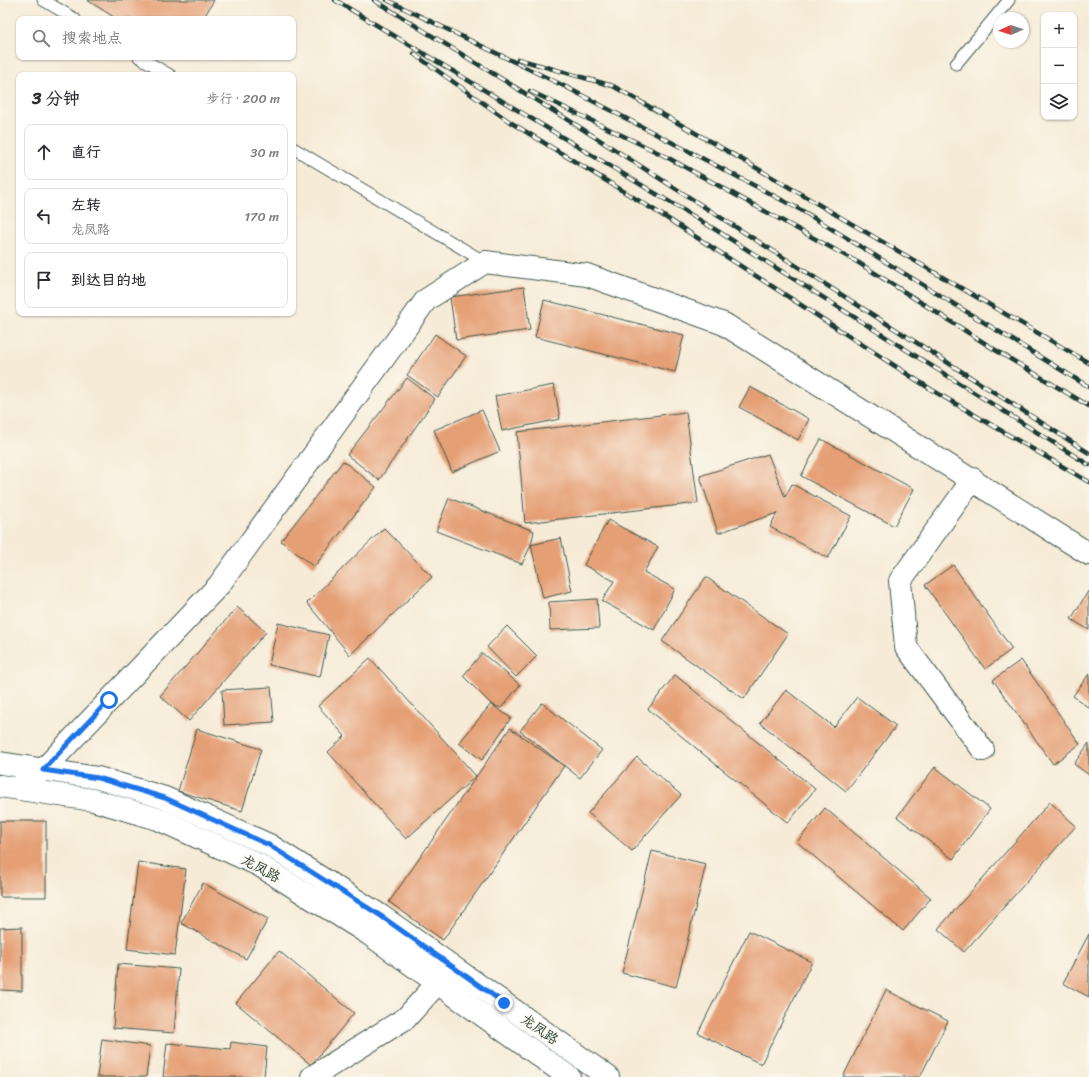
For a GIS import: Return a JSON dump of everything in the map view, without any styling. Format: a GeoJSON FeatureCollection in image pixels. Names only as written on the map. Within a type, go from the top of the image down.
{"type":"FeatureCollection","features":[{"type":"Feature","properties":{"kind":"street"},"geometry":{"type":"LineString","coordinates":[[9,787],[43,770],[219,585],[426,300],[485,262],[587,275],[724,324],[1089,554]]}},
{"type":"Feature","properties":{"kind":"street"},"geometry":{"type":"LineString","coordinates":[[972,479],[900,582],[906,647],[983,750]]}},
{"type":"Feature","properties":{"kind":"street","name":"龙凤路"},"geometry":{"type":"LineString","coordinates":[[0,763],[98,778],[165,798],[269,845],[381,916],[608,1077]]}},
{"type":"Feature","properties":{"kind":"street","name":"龙凤路"},"geometry":{"type":"LineString","coordinates":[[9,787],[94,800],[158,819],[259,865],[369,934],[569,1077]]}},
{"type":"Feature","properties":{"kind":"street"},"geometry":{"type":"LineString","coordinates":[[312,1077],[406,1018],[439,984],[452,966]]}},
{"type":"Feature","properties":{"kind":"lane"},"geometry":{"type":"LineString","coordinates":[[43,0],[70,16]]}},
{"type":"Feature","properties":{"kind":"lane"},"geometry":{"type":"LineString","coordinates":[[956,64],[1009,0]]}},
{"type":"Feature","properties":{"kind":"lane"},"geometry":{"type":"LineString","coordinates":[[145,60],[165,72]]}},
{"type":"Feature","properties":{"kind":"lane"},"geometry":{"type":"LineString","coordinates":[[296,150],[485,262]]}},
{"type":"Feature","properties":{"kind":"building"},"geometry":{"type":"Polygon","coordinates":[[[87,0],[214,0],[205,16],[112,16],[87,0]]]}},
{"type":"Feature","properties":{"kind":"building"},"geometry":{"type":"Polygon","coordinates":[[[524,287],[530,330],[456,340],[450,297],[524,287]]]}},
{"type":"Feature","properties":{"kind":"building"},"geometry":{"type":"Polygon","coordinates":[[[544,300],[684,335],[675,372],[535,337],[544,300]]]}},
{"type":"Feature","properties":{"kind":"building"},"geometry":{"type":"Polygon","coordinates":[[[435,334],[466,356],[438,397],[407,375],[435,334]]]}},
{"type":"Feature","properties":{"kind":"building"},"geometry":{"type":"Polygon","coordinates":[[[407,378],[435,399],[379,480],[347,455],[407,378]]]}},
{"type":"Feature","properties":{"kind":"building"},"geometry":{"type":"Polygon","coordinates":[[[554,385],[560,419],[502,431],[495,396],[554,385]]]}},
{"type":"Feature","properties":{"kind":"building"},"geometry":{"type":"Polygon","coordinates":[[[750,387],[809,419],[798,440],[739,407],[750,387]]]}},
{"type":"Feature","properties":{"kind":"building"},"geometry":{"type":"Polygon","coordinates":[[[482,410],[500,451],[452,472],[434,430],[482,410]]]}},
{"type":"Feature","properties":{"kind":"building"},"geometry":{"type":"Polygon","coordinates":[[[686,412],[698,503],[525,523],[517,432],[686,412]]]}},
{"type":"Feature","properties":{"kind":"building"},"geometry":{"type":"Polygon","coordinates":[[[821,439],[914,489],[894,526],[801,476],[821,439]]]}},
{"type":"Feature","properties":{"kind":"building"},"geometry":{"type":"Polygon","coordinates":[[[768,454],[785,497],[792,484],[851,516],[828,558],[770,527],[777,513],[718,533],[700,476],[768,454]]]}},
{"type":"Feature","properties":{"kind":"building"},"geometry":{"type":"Polygon","coordinates":[[[343,461],[376,487],[314,567],[281,541],[343,461]]]}},
{"type":"Feature","properties":{"kind":"building"},"geometry":{"type":"Polygon","coordinates":[[[449,498],[534,531],[531,545],[522,564],[436,531],[449,498]]]}},
{"type":"Feature","properties":{"kind":"building"},"geometry":{"type":"Polygon","coordinates":[[[608,520],[658,547],[644,572],[675,589],[654,630],[602,601],[614,581],[584,565],[608,520]]]}},
{"type":"Feature","properties":{"kind":"building"},"geometry":{"type":"Polygon","coordinates":[[[384,528],[432,577],[350,655],[307,603],[384,528]]]}},
{"type":"Feature","properties":{"kind":"building"},"geometry":{"type":"Polygon","coordinates":[[[561,538],[572,591],[543,598],[531,545],[561,538]]]}},
{"type":"Feature","properties":{"kind":"building"},"geometry":{"type":"Polygon","coordinates":[[[953,565],[1012,649],[985,669],[925,585],[953,565]]]}},
{"type":"Feature","properties":{"kind":"building"},"geometry":{"type":"Polygon","coordinates":[[[706,577],[788,634],[744,699],[662,641],[706,577]]]}},
{"type":"Feature","properties":{"kind":"building"},"geometry":{"type":"Polygon","coordinates":[[[1089,590],[1089,630],[1071,619],[1089,590]]]}},
{"type":"Feature","properties":{"kind":"building"},"geometry":{"type":"Polygon","coordinates":[[[597,599],[599,628],[550,630],[549,602],[597,599]]]}},
{"type":"Feature","properties":{"kind":"building"},"geometry":{"type":"Polygon","coordinates":[[[237,607],[266,632],[189,721],[160,696],[237,607]]]}},
{"type":"Feature","properties":{"kind":"building"},"geometry":{"type":"Polygon","coordinates":[[[278,623],[329,635],[320,677],[269,665],[278,623]]]}},
{"type":"Feature","properties":{"kind":"building"},"geometry":{"type":"Polygon","coordinates":[[[507,626],[537,656],[516,677],[487,647],[507,626]]]}},
{"type":"Feature","properties":{"kind":"building"},"geometry":{"type":"Polygon","coordinates":[[[482,653],[520,685],[501,708],[491,704],[463,676],[482,653]]]}},
{"type":"Feature","properties":{"kind":"building"},"geometry":{"type":"Polygon","coordinates":[[[370,658],[476,776],[406,839],[328,752],[345,736],[318,706],[370,658]]]}},
{"type":"Feature","properties":{"kind":"building"},"geometry":{"type":"Polygon","coordinates":[[[1021,660],[1080,744],[1053,764],[993,680],[1021,660]]]}},
{"type":"Feature","properties":{"kind":"building"},"geometry":{"type":"Polygon","coordinates":[[[1089,674],[1089,708],[1073,696],[1089,674]]]}},
{"type":"Feature","properties":{"kind":"building"},"geometry":{"type":"Polygon","coordinates":[[[675,675],[815,789],[788,823],[648,709],[675,675]]]}},
{"type":"Feature","properties":{"kind":"building"},"geometry":{"type":"Polygon","coordinates":[[[271,687],[274,722],[224,725],[222,690],[271,687]]]}},
{"type":"Feature","properties":{"kind":"building"},"geometry":{"type":"Polygon","coordinates":[[[786,690],[834,727],[857,697],[896,726],[846,791],[760,723],[786,690]]]}},
{"type":"Feature","properties":{"kind":"building"},"geometry":{"type":"Polygon","coordinates":[[[542,703],[602,750],[580,778],[520,731],[542,703]]]}},
{"type":"Feature","properties":{"kind":"building"},"geometry":{"type":"Polygon","coordinates":[[[491,704],[511,718],[482,760],[459,743],[491,704]]]}},
{"type":"Feature","properties":{"kind":"building"},"geometry":{"type":"Polygon","coordinates":[[[510,728],[564,766],[443,940],[389,902],[510,728]]]}},
{"type":"Feature","properties":{"kind":"building"},"geometry":{"type":"Polygon","coordinates":[[[197,729],[261,749],[242,811],[178,791],[197,729]]]}},
{"type":"Feature","properties":{"kind":"building"},"geometry":{"type":"Polygon","coordinates":[[[1089,743],[1089,775],[1074,764],[1089,743]]]}},
{"type":"Feature","properties":{"kind":"building"},"geometry":{"type":"Polygon","coordinates":[[[637,757],[681,795],[632,851],[588,813],[637,757]]]}},
{"type":"Feature","properties":{"kind":"building"},"geometry":{"type":"Polygon","coordinates":[[[935,767],[990,809],[953,859],[897,817],[935,767]]]}},
{"type":"Feature","properties":{"kind":"building"},"geometry":{"type":"Polygon","coordinates":[[[1050,802],[1076,826],[964,952],[938,929],[1050,802]]]}},
{"type":"Feature","properties":{"kind":"building"},"geometry":{"type":"Polygon","coordinates":[[[825,808],[931,898],[903,931],[797,842],[825,808]]]}},
{"type":"Feature","properties":{"kind":"building"},"geometry":{"type":"Polygon","coordinates":[[[0,821],[46,821],[46,897],[0,897],[0,821]]]}},
{"type":"Feature","properties":{"kind":"building"},"geometry":{"type":"Polygon","coordinates":[[[652,851],[706,864],[676,987],[622,973],[652,851]]]}},
{"type":"Feature","properties":{"kind":"building"},"geometry":{"type":"Polygon","coordinates":[[[138,862],[186,869],[175,955],[127,949],[138,862]]]}},
{"type":"Feature","properties":{"kind":"building"},"geometry":{"type":"Polygon","coordinates":[[[203,883],[268,919],[246,959],[181,923],[203,883]]]}},
{"type":"Feature","properties":{"kind":"building"},"geometry":{"type":"Polygon","coordinates":[[[22,927],[22,991],[0,990],[0,928],[22,927]]]}},
{"type":"Feature","properties":{"kind":"building"},"geometry":{"type":"Polygon","coordinates":[[[749,931],[812,962],[761,1064],[698,1033],[749,931]]]}},
{"type":"Feature","properties":{"kind":"building"},"geometry":{"type":"Polygon","coordinates":[[[1089,934],[1089,997],[1063,983],[1089,934]]]}},
{"type":"Feature","properties":{"kind":"building"},"geometry":{"type":"Polygon","coordinates":[[[279,951],[354,1013],[311,1065],[236,1003],[279,951]]]}},
{"type":"Feature","properties":{"kind":"building"},"geometry":{"type":"Polygon","coordinates":[[[118,964],[179,969],[174,1033],[113,1028],[118,964]]]}},
{"type":"Feature","properties":{"kind":"building"},"geometry":{"type":"Polygon","coordinates":[[[886,990],[948,1021],[920,1077],[843,1077],[886,990]]]}},
{"type":"Feature","properties":{"kind":"building"},"geometry":{"type":"Polygon","coordinates":[[[102,1039],[150,1046],[146,1077],[97,1077],[102,1039]]]}},
{"type":"Feature","properties":{"kind":"building"},"geometry":{"type":"Polygon","coordinates":[[[231,1042],[267,1047],[264,1077],[163,1077],[167,1043],[230,1049],[231,1042]]]}},
{"type":"Feature","properties":{"kind":"railway"},"geometry":{"type":"LineString","coordinates":[[335,0],[716,230],[1089,465]]}},
{"type":"Feature","properties":{"kind":"railway"},"geometry":{"type":"LineString","coordinates":[[374,0],[573,123],[1089,453]]}},
{"type":"Feature","properties":{"kind":"railway"},"geometry":{"type":"LineString","coordinates":[[387,0],[566,87],[801,210],[1089,387]]}},
{"type":"Feature","properties":{"kind":"railway"},"geometry":{"type":"LineString","coordinates":[[414,54],[510,122],[659,213],[932,390],[1089,482]]}},
{"type":"Feature","properties":{"kind":"railway"},"geometry":{"type":"LineString","coordinates":[[518,59],[613,86],[748,163],[1089,363]]}},
{"type":"Feature","properties":{"kind":"railway"},"geometry":{"type":"LineString","coordinates":[[530,91],[663,155],[859,263],[997,351],[1089,406]]}},
{"type":"Feature","properties":{"kind":"route"},"geometry":{"type":"LineString","coordinates":[[109,700],[43,770],[98,778],[165,798],[269,845],[381,916],[504,1003]]}}]}
